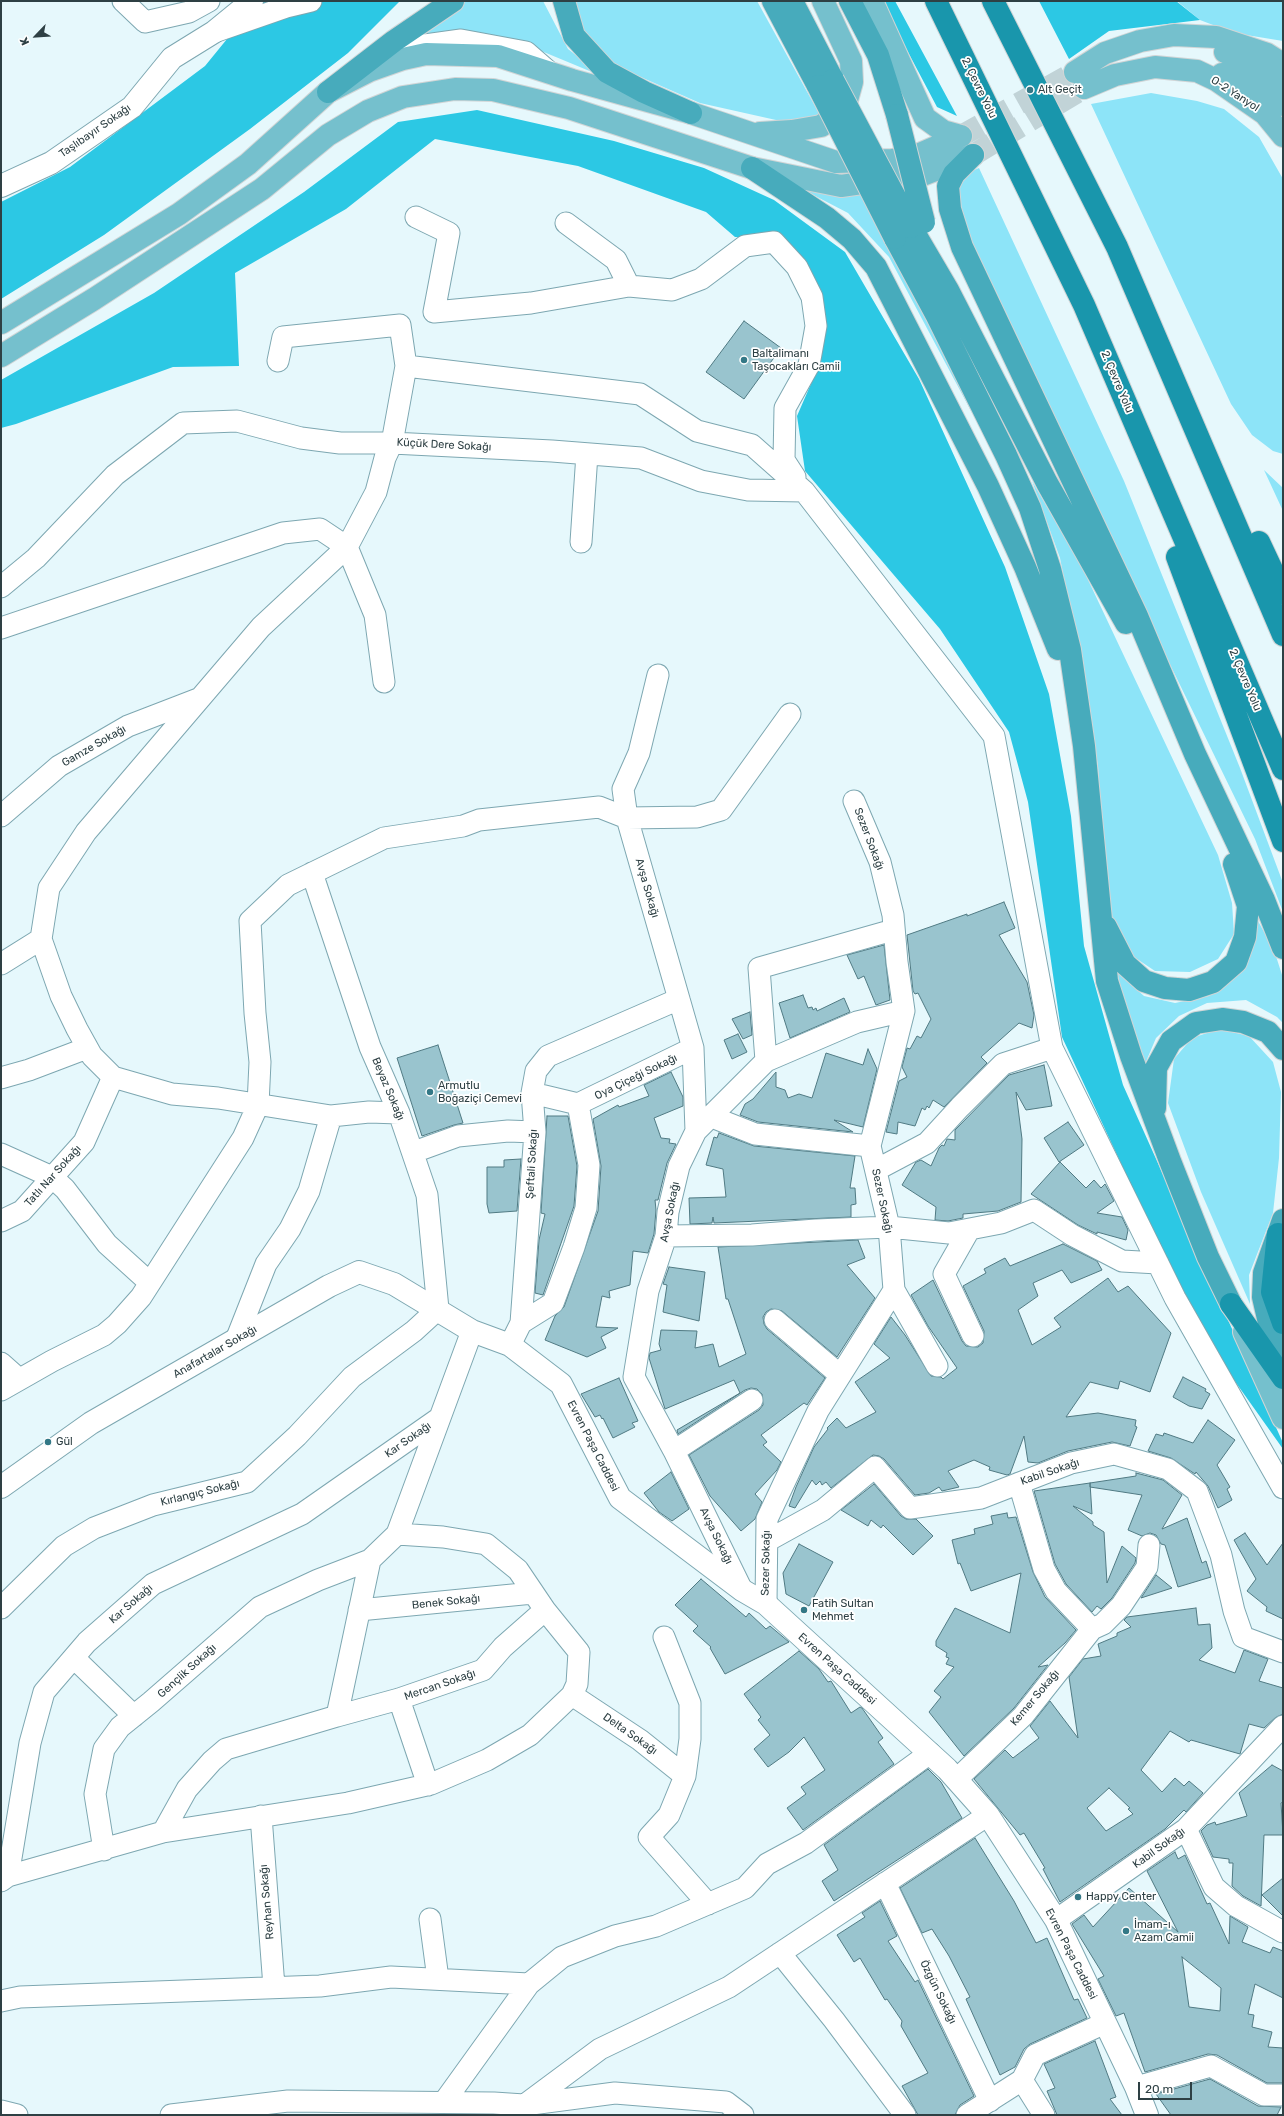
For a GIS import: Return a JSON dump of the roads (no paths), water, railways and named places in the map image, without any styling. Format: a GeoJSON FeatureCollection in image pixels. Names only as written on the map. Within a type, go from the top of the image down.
{"type":"FeatureCollection","features":[{"type":"Feature","properties":{"kind":"highway"},"geometry":{"type":"LineString","coordinates":[[328,92],[394,41],[453,1]]}},
{"type":"Feature","properties":{"kind":"highway"},"geometry":{"type":"LineString","coordinates":[[564,1],[574,36],[607,72],[644,92],[691,112]]}},
{"type":"Feature","properties":{"kind":"highway"},"geometry":{"type":"LineString","coordinates":[[773,1],[826,83],[910,229],[948,290],[1051,490],[1102,582],[1176,707]]}},
{"type":"Feature","properties":{"kind":"highway"},"geometry":{"type":"LineString","coordinates":[[792,1],[826,83]]}},
{"type":"Feature","properties":{"kind":"highway"},"geometry":{"type":"LineString","coordinates":[[850,1],[878,54],[897,115],[910,229],[937,316],[1006,455],[1030,508],[1050,569],[1070,650],[1084,746],[1107,981],[1131,1056],[1208,1257],[1231,1304],[1283,1378]]}},
{"type":"Feature","properties":{"kind":"highway","name":"2. Çevre Yolu"},"geometry":{"type":"LineString","coordinates":[[936,1],[1084,305],[1283,769]]}},
{"type":"Feature","properties":{"kind":"highway"},"geometry":{"type":"LineString","coordinates":[[993,1],[1117,247],[1283,593]]}},
{"type":"Feature","properties":{"kind":"highway"},"geometry":{"type":"LineString","coordinates":[[973,155],[954,174],[948,186],[950,209],[962,247],[1137,616],[1195,754],[1248,906],[1245,937],[1236,962],[1213,982],[1189,990],[1164,988],[1144,981],[1125,964],[1112,941],[1099,911]]}},
{"type":"Feature","properties":{"kind":"highway"},"geometry":{"type":"LineString","coordinates":[[752,168],[827,218],[852,239],[876,267],[994,499],[1048,623],[1078,707]]}},
{"type":"Feature","properties":{"kind":"highway"},"geometry":{"type":"LineString","coordinates":[[1117,247],[1283,636]]}},
{"type":"Feature","properties":{"kind":"highway"},"geometry":{"type":"LineString","coordinates":[[1084,305],[1283,842]]}},
{"type":"Feature","properties":{"kind":"highway"},"geometry":{"type":"LineString","coordinates":[[1195,754],[1264,900],[1283,948]]}},
{"type":"Feature","properties":{"kind":"highway"},"geometry":{"type":"LineString","coordinates":[[1154,1118],[1156,1068],[1171,1041],[1196,1023],[1222,1019],[1243,1022],[1268,1032],[1283,1049]]}},
{"type":"Feature","properties":{"kind":"highway"},"geometry":{"type":"LineString","coordinates":[[1280,1227],[1272,1292],[1283,1323]]}},
{"type":"Feature","properties":{"kind":"highway"},"geometry":{"type":"LineString","coordinates":[[1280,1227],[1264,1272],[1263,1297],[1269,1323],[1283,1350]]}},
{"type":"Feature","properties":{"kind":"main road","name":"Taşlıbayır Sokağı"},"geometry":{"type":"LineString","coordinates":[[1,186],[51,163],[132,107],[172,58],[214,32],[252,1]]}},
{"type":"Feature","properties":{"kind":"main road"},"geometry":{"type":"LineString","coordinates":[[751,134],[792,132],[822,126],[839,114],[847,100],[852,82],[851,61],[823,1]]}},
{"type":"Feature","properties":{"kind":"main road"},"geometry":{"type":"LineString","coordinates":[[1,324],[179,214],[248,164],[328,92],[369,71],[403,59],[426,54],[498,56],[691,112],[751,134],[836,162],[892,160],[915,156],[961,136],[943,131],[925,118],[872,1]]}},
{"type":"Feature","properties":{"kind":"main road"},"geometry":{"type":"LineString","coordinates":[[1174,35],[1216,37],[1278,58]]}},
{"type":"Feature","properties":{"kind":"main road"},"geometry":{"type":"LineString","coordinates":[[1174,35],[1218,48],[1247,62],[1283,85]]}},
{"type":"Feature","properties":{"kind":"main road","name":"O-2 Yanyol"},"geometry":{"type":"LineString","coordinates":[[1174,35],[1140,41],[1105,53],[1080,80],[1155,67],[1197,72],[1216,80],[1265,114],[1283,136]]}},
{"type":"Feature","properties":{"kind":"main road"},"geometry":{"type":"LineString","coordinates":[[1197,72],[1225,75],[1267,93],[1283,105]]}},
{"type":"Feature","properties":{"kind":"main road"},"geometry":{"type":"LineString","coordinates":[[1,356],[94,299],[262,189],[328,135],[368,110],[403,97],[456,89],[493,90],[569,108],[752,168],[841,186],[925,174],[973,155]]}},
{"type":"Feature","properties":{"kind":"main road","name":"Anafartalar Sokağı"},"geometry":{"type":"LineString","coordinates":[[1,1486],[91,1423],[329,1286],[359,1272],[394,1284],[438,1309]]}},
{"type":"Feature","properties":{"kind":"main road"},"geometry":{"type":"LineString","coordinates":[[1231,1304],[1283,1418]]}},
{"type":"Feature","properties":{"kind":"main road","name":"Evren Paşa Caddesi"},"geometry":{"type":"LineString","coordinates":[[438,1309],[472,1331],[510,1345],[561,1384],[620,1498],[742,1590],[766,1604],[957,1779],[988,1815],[1056,1920],[1136,2087],[1147,2115]]}},
{"type":"Feature","properties":{"kind":"street"},"geometry":{"type":"LineString","coordinates":[[123,1],[145,22],[189,12],[210,1]]}},
{"type":"Feature","properties":{"kind":"street","name":"Taşlıbayır Sokağı"},"geometry":{"type":"LineString","coordinates":[[214,32],[286,7],[312,1]]}},
{"type":"Feature","properties":{"kind":"street"},"geometry":{"type":"LineString","coordinates":[[416,217],[449,233],[434,312],[531,303],[629,286],[672,290],[701,279],[745,246],[774,242],[797,267],[812,297],[816,326],[809,365],[785,408],[784,460],[804,491],[994,736],[1052,1048],[1175,1298],[1283,1488]]}},
{"type":"Feature","properties":{"kind":"street"},"geometry":{"type":"LineString","coordinates":[[566,224],[616,260],[629,286]]}},
{"type":"Feature","properties":{"kind":"street"},"geometry":{"type":"LineString","coordinates":[[1,587],[36,558],[115,475],[183,423],[237,421],[300,438],[340,443],[392,442],[406,366],[400,324],[283,337],[278,361]]}},
{"type":"Feature","properties":{"kind":"street"},"geometry":{"type":"LineString","coordinates":[[406,366],[640,394],[697,431],[752,445],[804,491]]}},
{"type":"Feature","properties":{"kind":"street","name":"Küçük Dere Sokağı"},"geometry":{"type":"LineString","coordinates":[[41,939],[49,888],[86,832],[261,627],[347,547],[376,492],[385,458],[392,442],[642,458],[702,481],[748,490],[804,491]]}},
{"type":"Feature","properties":{"kind":"street"},"geometry":{"type":"LineString","coordinates":[[581,542],[587,454]]}},
{"type":"Feature","properties":{"kind":"street"},"geometry":{"type":"LineString","coordinates":[[1,628],[283,533],[320,529],[347,547],[375,615],[384,682]]}},
{"type":"Feature","properties":{"kind":"street","name":"Avşa Sokağı"},"geometry":{"type":"LineString","coordinates":[[658,675],[639,753],[623,789],[627,818],[693,1048],[696,1131],[679,1166],[668,1212],[666,1236],[648,1291],[634,1377],[674,1450],[742,1590]]}},
{"type":"Feature","properties":{"kind":"street","name":"Gamze Sokağı"},"geometry":{"type":"LineString","coordinates":[[1,816],[59,766],[128,726],[200,697]]}},
{"type":"Feature","properties":{"kind":"street"},"geometry":{"type":"LineString","coordinates":[[1,1390],[19,1379],[104,1335],[117,1324],[150,1283],[239,1145],[258,1105],[260,1062],[254,1013],[250,921],[288,884],[384,838],[463,826],[479,820],[599,807],[627,818],[697,817],[721,810],[790,714]]}},
{"type":"Feature","properties":{"kind":"street","name":"Sezer Sokağı"},"geometry":{"type":"LineString","coordinates":[[766,1604],[767,1519],[818,1411],[894,1290],[889,1227],[870,1146],[904,1011],[893,930],[893,916],[880,862],[854,801]]}},
{"type":"Feature","properties":{"kind":"street","name":"Beyaz Sokağı"},"geometry":{"type":"LineString","coordinates":[[312,873],[370,1047],[399,1113],[414,1152],[427,1195],[438,1309]]}},
{"type":"Feature","properties":{"kind":"street"},"geometry":{"type":"LineString","coordinates":[[766,1061],[759,968],[893,930]]}},
{"type":"Feature","properties":{"kind":"street"},"geometry":{"type":"LineString","coordinates":[[1,964],[41,939],[62,996],[87,1048],[92,1056],[113,1077],[172,1094],[218,1098],[332,1116],[368,1112],[399,1113]]}},
{"type":"Feature","properties":{"kind":"street","name":"Şeftali Sokağı"},"geometry":{"type":"LineString","coordinates":[[510,1345],[521,1323],[535,1132],[532,1093],[536,1071],[548,1056],[679,998]]}},
{"type":"Feature","properties":{"kind":"street"},"geometry":{"type":"LineString","coordinates":[[696,1131],[712,1117],[766,1061],[857,1022],[904,1011]]}},
{"type":"Feature","properties":{"kind":"street"},"geometry":{"type":"LineString","coordinates":[[1,1078],[29,1070],[87,1048]]}},
{"type":"Feature","properties":{"kind":"street","name":"Oya Çiçeği Sokağı"},"geometry":{"type":"LineString","coordinates":[[578,1104],[693,1048]]}},
{"type":"Feature","properties":{"kind":"street"},"geometry":{"type":"LineString","coordinates":[[876,1170],[927,1143],[1003,1064],[1052,1048]]}},
{"type":"Feature","properties":{"kind":"street","name":"Tatlı Nar Sokağı"},"geometry":{"type":"LineString","coordinates":[[1,1221],[22,1211],[84,1142],[113,1077]]}},
{"type":"Feature","properties":{"kind":"street"},"geometry":{"type":"LineString","coordinates":[[521,1323],[553,1303],[574,1247],[586,1208],[589,1165],[578,1104],[532,1093]]}},
{"type":"Feature","properties":{"kind":"street"},"geometry":{"type":"LineString","coordinates":[[236,1340],[266,1264],[290,1229],[310,1191],[332,1116]]}},
{"type":"Feature","properties":{"kind":"street"},"geometry":{"type":"LineString","coordinates":[[712,1117],[755,1134],[870,1146]]}},
{"type":"Feature","properties":{"kind":"street"},"geometry":{"type":"LineString","coordinates":[[414,1152],[458,1136],[508,1132],[535,1132]]}},
{"type":"Feature","properties":{"kind":"street"},"geometry":{"type":"LineString","coordinates":[[1,1154],[52,1177],[66,1189],[107,1244],[150,1283]]}},
{"type":"Feature","properties":{"kind":"street"},"geometry":{"type":"LineString","coordinates":[[666,1236],[752,1236],[816,1230],[889,1227],[949,1233],[1000,1223],[1034,1210],[1072,1235],[1122,1261],[1158,1263]]}},
{"type":"Feature","properties":{"kind":"street"},"geometry":{"type":"LineString","coordinates":[[969,1230],[944,1274],[973,1336]]}},
{"type":"Feature","properties":{"kind":"street"},"geometry":{"type":"LineString","coordinates":[[894,1290],[937,1366]]}},
{"type":"Feature","properties":{"kind":"street","name":"Kırlangıç Sokağı"},"geometry":{"type":"LineString","coordinates":[[1,1608],[64,1546],[94,1528],[153,1505],[247,1482],[297,1436],[352,1377],[414,1331],[438,1309]]}},
{"type":"Feature","properties":{"kind":"street"},"geometry":{"type":"LineString","coordinates":[[775,1320],[840,1375]]}},
{"type":"Feature","properties":{"kind":"street"},"geometry":{"type":"LineString","coordinates":[[337,1716],[370,1560],[397,1534],[438,1419],[472,1331]]}},
{"type":"Feature","properties":{"kind":"street"},"geometry":{"type":"LineString","coordinates":[[1,1363],[19,1379]]}},
{"type":"Feature","properties":{"kind":"street"},"geometry":{"type":"LineString","coordinates":[[674,1450],[752,1400]]}},
{"type":"Feature","properties":{"kind":"street","name":"Kar Sokağı"},"geometry":{"type":"LineString","coordinates":[[5,1878],[30,1743],[44,1692],[87,1642],[153,1584],[302,1514],[438,1419]]}},
{"type":"Feature","properties":{"kind":"street","name":"Kabil Sokağı"},"geometry":{"type":"LineString","coordinates":[[767,1541],[823,1510],[875,1467],[910,1508],[981,1498],[1071,1463],[1114,1454],[1168,1468],[1197,1492],[1222,1555],[1234,1611],[1242,1636],[1283,1652]]}},
{"type":"Feature","properties":{"kind":"street"},"geometry":{"type":"LineString","coordinates":[[1019,1483],[1044,1569],[1056,1592],[1092,1629]]}},
{"type":"Feature","properties":{"kind":"street"},"geometry":{"type":"LineString","coordinates":[[5,1878],[163,1832],[348,1803],[428,1785],[487,1760],[530,1735],[572,1695],[577,1684],[580,1652],[545,1610],[518,1570],[486,1544],[443,1537],[397,1534]]}},
{"type":"Feature","properties":{"kind":"street","name":"Kemer Sokağı"},"geometry":{"type":"LineString","coordinates":[[957,1779],[1023,1716],[1092,1629],[1103,1624],[1121,1606],[1147,1567],[1149,1545]]}},
{"type":"Feature","properties":{"kind":"street","name":"Gençlik Sokağı"},"geometry":{"type":"LineString","coordinates":[[104,1850],[94,1794],[104,1749],[120,1726],[134,1716],[260,1607],[318,1580],[370,1560]]}},
{"type":"Feature","properties":{"kind":"street","name":"Benek Sokağı"},"geometry":{"type":"LineString","coordinates":[[359,1610],[533,1593]]}},
{"type":"Feature","properties":{"kind":"street","name":"Mercan Sokağı"},"geometry":{"type":"LineString","coordinates":[[163,1832],[187,1789],[212,1761],[226,1749],[399,1699],[483,1670],[503,1647],[545,1610]]}},
{"type":"Feature","properties":{"kind":"street"},"geometry":{"type":"LineString","coordinates":[[664,1637],[690,1703],[690,1739],[686,1776],[669,1815],[649,1837],[708,1904]]}},
{"type":"Feature","properties":{"kind":"street"},"geometry":{"type":"LineString","coordinates":[[74,1658],[134,1716]]}},
{"type":"Feature","properties":{"kind":"street","name":"Delta Sokağı"},"geometry":{"type":"LineString","coordinates":[[572,1695],[640,1740],[686,1776]]}},
{"type":"Feature","properties":{"kind":"street"},"geometry":{"type":"LineString","coordinates":[[399,1699],[428,1785]]}},
{"type":"Feature","properties":{"kind":"street","name":"Kabil Sokağı"},"geometry":{"type":"LineString","coordinates":[[1056,1920],[1186,1829],[1283,1726]]}},
{"type":"Feature","properties":{"kind":"street"},"geometry":{"type":"LineString","coordinates":[[444,2102],[529,1984],[562,1957],[615,1936],[656,1926],[745,1888],[768,1864],[806,1843],[930,1753]]}},
{"type":"Feature","properties":{"kind":"street"},"geometry":{"type":"LineString","coordinates":[[522,2110],[600,2049],[729,1987],[988,1815]]}},
{"type":"Feature","properties":{"kind":"street","name":"Reyhan Sokağı"},"geometry":{"type":"LineString","coordinates":[[261,1816],[274,1987]]}},
{"type":"Feature","properties":{"kind":"street"},"geometry":{"type":"LineString","coordinates":[[1186,1829],[1214,1887],[1236,1906],[1283,1932]]}},
{"type":"Feature","properties":{"kind":"street","name":"Özgün Sokağı"},"geometry":{"type":"LineString","coordinates":[[885,1883],[990,2101]]}},
{"type":"Feature","properties":{"kind":"street"},"geometry":{"type":"LineString","coordinates":[[430,1918],[438,1979]]}},
{"type":"Feature","properties":{"kind":"street"},"geometry":{"type":"LineString","coordinates":[[780,1953],[834,2020],[905,2115]]}},
{"type":"Feature","properties":{"kind":"street"},"geometry":{"type":"LineString","coordinates":[[1,2001],[20,1997],[320,1986],[390,1977],[529,1984]]}},
{"type":"Feature","properties":{"kind":"street"},"geometry":{"type":"LineString","coordinates":[[967,2115],[1022,2080],[1034,2055],[1105,2023]]}},
{"type":"Feature","properties":{"kind":"street"},"geometry":{"type":"LineString","coordinates":[[1136,2087],[1211,2066],[1264,2095],[1283,2095]]}},
{"type":"Feature","properties":{"kind":"street"},"geometry":{"type":"LineString","coordinates":[[1022,2080],[1044,2115]]}},
{"type":"Feature","properties":{"kind":"street"},"geometry":{"type":"LineString","coordinates":[[171,2115],[288,2101],[444,2102],[522,2110],[615,2093],[726,2102],[743,2115]]}},
{"type":"Feature","properties":{"kind":"street"},"geometry":{"type":"LineString","coordinates":[[1,2110],[17,2115]]}},
{"type":"Feature","properties":{"kind":"tunnel"},"geometry":{"type":"LineString","coordinates":[[961,136],[1075,72]]}},
{"type":"Feature","properties":{"kind":"tunnel"},"geometry":{"type":"LineString","coordinates":[[973,155],[1084,88]]}},
{"type":"Feature","properties":{"kind":"place","name":"Alt Geçit"},"geometry":{"type":"Point","coordinates":[1030,90]}},
{"type":"Feature","properties":{"kind":"place","name":"Baltalimanı Taşocakları Camii"},"geometry":{"type":"Point","coordinates":[744,360]}},
{"type":"Feature","properties":{"kind":"place","name":"Armutlu Boğaziçi Cemevi"},"geometry":{"type":"Point","coordinates":[430,1092]}},
{"type":"Feature","properties":{"kind":"place","name":"Gül"},"geometry":{"type":"Point","coordinates":[48,1442]}},
{"type":"Feature","properties":{"kind":"place","name":"Fatih Sultan Mehmet"},"geometry":{"type":"Point","coordinates":[804,1610]}},
{"type":"Feature","properties":{"kind":"place","name":"Happy Center"},"geometry":{"type":"Point","coordinates":[1078,1897]}},
{"type":"Feature","properties":{"kind":"place","name":"İmam-ı Azam Camii"},"geometry":{"type":"Point","coordinates":[1126,1931]}}]}
